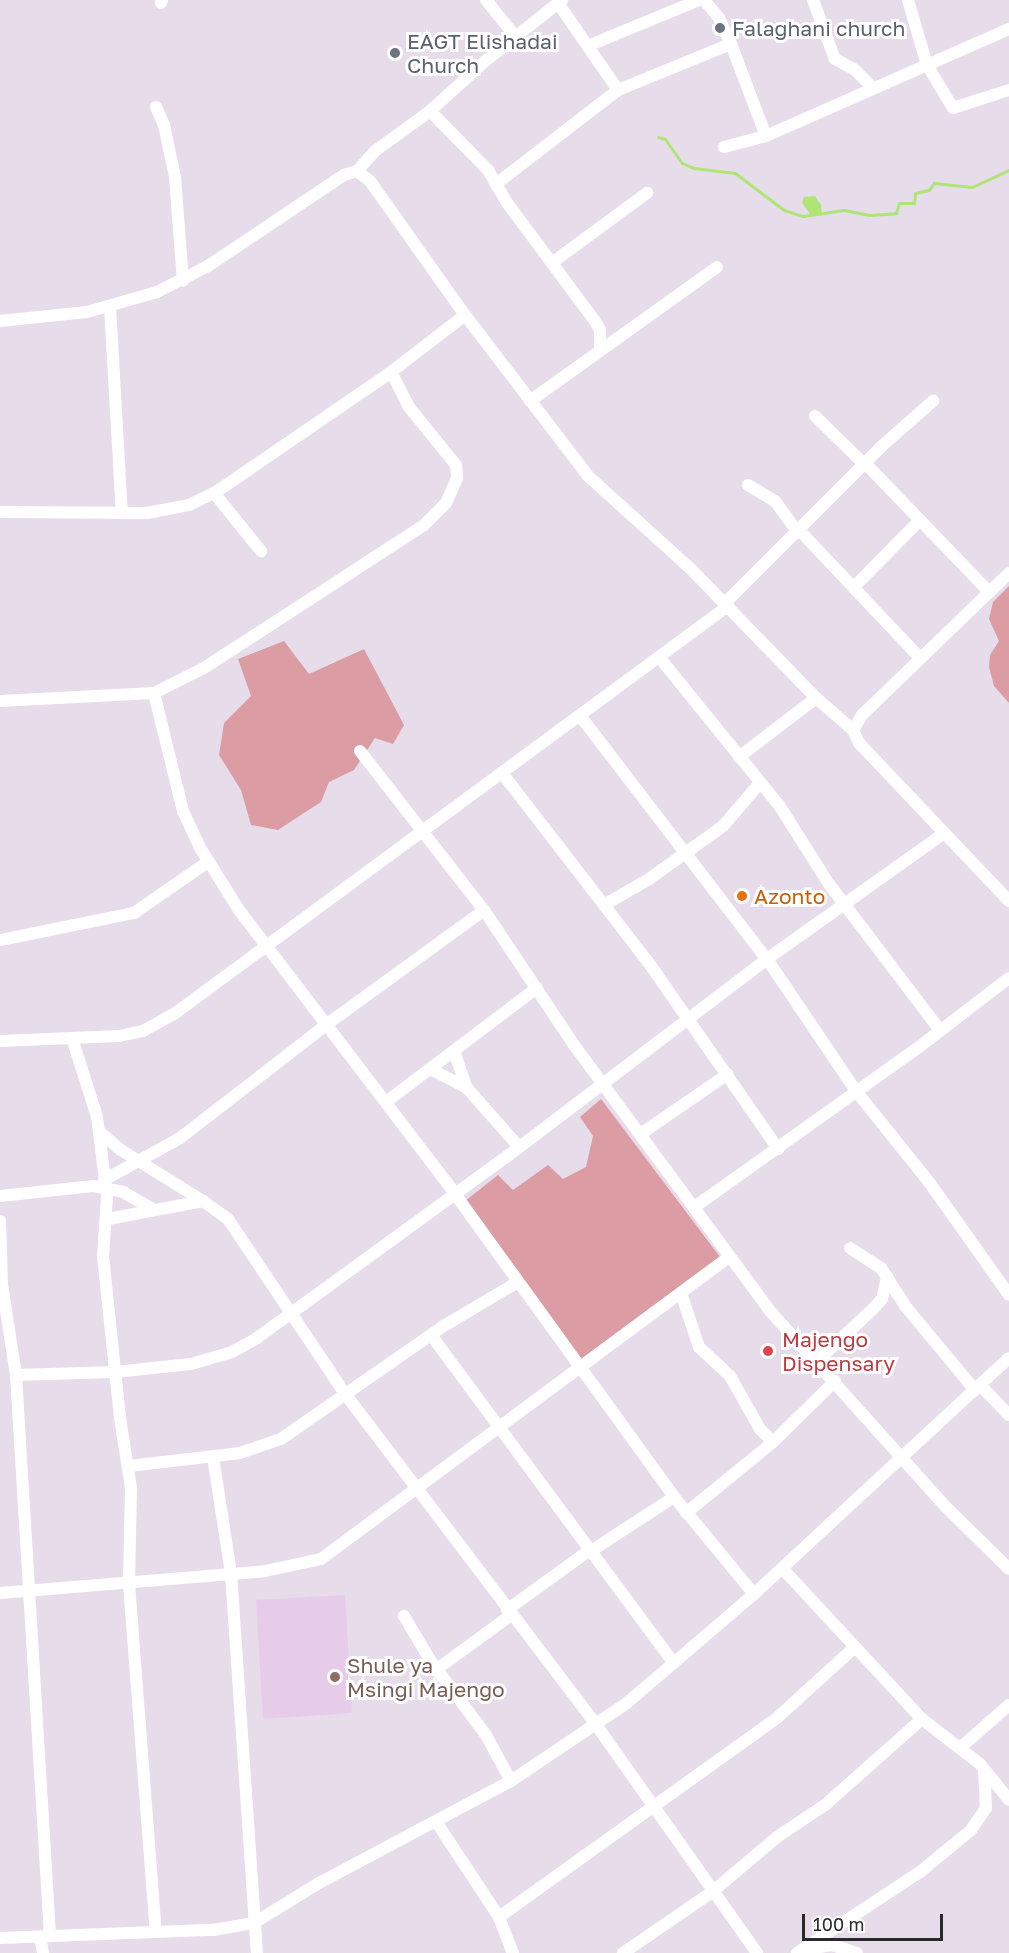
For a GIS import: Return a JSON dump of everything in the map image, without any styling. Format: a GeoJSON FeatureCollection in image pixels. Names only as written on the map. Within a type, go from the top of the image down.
{"type":"FeatureCollection","features":[{"type":"Feature","properties":{"kind":"street"},"geometry":{"type":"LineString","coordinates":[[486,0],[515,36]]}},
{"type":"Feature","properties":{"kind":"street"},"geometry":{"type":"LineString","coordinates":[[590,45],[702,0],[719,18],[766,136]]}},
{"type":"Feature","properties":{"kind":"street"},"geometry":{"type":"LineString","coordinates":[[813,0],[836,59],[854,69],[873,88]]}},
{"type":"Feature","properties":{"kind":"street"},"geometry":{"type":"LineString","coordinates":[[908,0],[927,65],[953,108],[1009,90]]}},
{"type":"Feature","properties":{"kind":"street"},"geometry":{"type":"LineString","coordinates":[[0,321],[110,307],[183,281],[344,175],[357,171],[389,139],[430,111],[515,36],[560,1],[618,90]]}},
{"type":"Feature","properties":{"kind":"street"},"geometry":{"type":"LineString","coordinates":[[724,147],[766,136],[1009,29]]}},
{"type":"Feature","properties":{"kind":"street"},"geometry":{"type":"LineString","coordinates":[[496,184],[618,90],[731,44]]}},
{"type":"Feature","properties":{"kind":"street"},"geometry":{"type":"LineString","coordinates":[[156,106],[164,125],[175,177],[183,281]]}},
{"type":"Feature","properties":{"kind":"street"},"geometry":{"type":"LineString","coordinates":[[430,111],[446,131],[471,150],[553,262],[600,330],[600,349]]}},
{"type":"Feature","properties":{"kind":"street"},"geometry":{"type":"LineString","coordinates":[[357,171],[370,181],[465,315],[588,476],[727,605],[816,698],[853,730],[859,743],[1009,901]]}},
{"type":"Feature","properties":{"kind":"street"},"geometry":{"type":"LineString","coordinates":[[553,262],[647,193]]}},
{"type":"Feature","properties":{"kind":"street"},"geometry":{"type":"LineString","coordinates":[[530,401],[717,267]]}},
{"type":"Feature","properties":{"kind":"street"},"geometry":{"type":"LineString","coordinates":[[110,307],[122,513]]}},
{"type":"Feature","properties":{"kind":"street"},"geometry":{"type":"LineString","coordinates":[[0,512],[122,513],[178,509],[214,493],[391,372],[465,315]]}},
{"type":"Feature","properties":{"kind":"street"},"geometry":{"type":"LineString","coordinates":[[0,701],[153,693],[192,675],[424,525],[446,503],[457,478],[456,465],[409,407],[391,372]]}},
{"type":"Feature","properties":{"kind":"street"},"geometry":{"type":"LineString","coordinates":[[0,1041],[72,1038],[143,1031],[174,1014],[581,717],[727,605],[865,465],[933,401]]}},
{"type":"Feature","properties":{"kind":"street"},"geometry":{"type":"LineString","coordinates":[[815,416],[989,592]]}},
{"type":"Feature","properties":{"kind":"street"},"geometry":{"type":"LineString","coordinates":[[748,485],[775,501],[799,532],[920,658]]}},
{"type":"Feature","properties":{"kind":"street"},"geometry":{"type":"LineString","coordinates":[[214,493],[261,551]]}},
{"type":"Feature","properties":{"kind":"street"},"geometry":{"type":"LineString","coordinates":[[854,587],[920,520]]}},
{"type":"Feature","properties":{"kind":"street"},"geometry":{"type":"LineString","coordinates":[[853,730],[862,715],[1009,573]]}},
{"type":"Feature","properties":{"kind":"street"},"geometry":{"type":"LineString","coordinates":[[659,657],[760,783],[940,1030]]}},
{"type":"Feature","properties":{"kind":"street"},"geometry":{"type":"LineString","coordinates":[[153,693],[183,811],[208,861],[267,946],[455,1194],[579,1370],[686,1513],[754,1594]]}},
{"type":"Feature","properties":{"kind":"street"},"geometry":{"type":"LineString","coordinates":[[738,757],[816,698]]}},
{"type":"Feature","properties":{"kind":"street"},"geometry":{"type":"LineString","coordinates":[[581,717],[767,959],[856,1091],[929,1182],[1009,1295]]}},
{"type":"Feature","properties":{"kind":"street"},"geometry":{"type":"LineString","coordinates":[[360,751],[426,831],[484,910],[604,1082],[770,1311],[903,1455],[946,1507],[1009,1569]]}},
{"type":"Feature","properties":{"kind":"street"},"geometry":{"type":"LineString","coordinates":[[502,773],[688,1019],[778,1149]]}},
{"type":"Feature","properties":{"kind":"street"},"geometry":{"type":"LineString","coordinates":[[604,905],[729,820],[760,783]]}},
{"type":"Feature","properties":{"kind":"street"},"geometry":{"type":"LineString","coordinates":[[16,1375],[115,1372],[210,1360],[257,1338],[519,1148],[767,959],[944,833]]}},
{"type":"Feature","properties":{"kind":"street"},"geometry":{"type":"LineString","coordinates":[[0,940],[134,914],[208,861]]}},
{"type":"Feature","properties":{"kind":"street"},"geometry":{"type":"LineString","coordinates":[[0,1196],[105,1184],[205,1120],[326,1025],[484,910]]}},
{"type":"Feature","properties":{"kind":"street"},"geometry":{"type":"LineString","coordinates":[[696,1206],[778,1149],[1009,978]]}},
{"type":"Feature","properties":{"kind":"street"},"geometry":{"type":"LineString","coordinates":[[386,1102],[455,1054],[537,988]]}},
{"type":"Feature","properties":{"kind":"street"},"geometry":{"type":"LineString","coordinates":[[72,1038],[100,1132],[105,1184],[108,1219],[103,1256],[115,1372],[129,1466],[129,1584],[156,1931]]}},
{"type":"Feature","properties":{"kind":"street"},"geometry":{"type":"LineString","coordinates":[[455,1054],[467,1088],[519,1148]]}},
{"type":"Feature","properties":{"kind":"street"},"geometry":{"type":"LineString","coordinates":[[432,1070],[467,1088]]}},
{"type":"Feature","properties":{"kind":"street"},"geometry":{"type":"LineString","coordinates":[[642,1133],[728,1074]]}},
{"type":"Feature","properties":{"kind":"street"},"geometry":{"type":"LineString","coordinates":[[100,1132],[228,1219],[346,1395],[418,1488],[509,1613],[597,1726],[757,1953]]}},
{"type":"Feature","properties":{"kind":"street"},"geometry":{"type":"LineString","coordinates":[[105,1184],[153,1209]]}},
{"type":"Feature","properties":{"kind":"street"},"geometry":{"type":"LineString","coordinates":[[108,1219],[203,1201]]}},
{"type":"Feature","properties":{"kind":"street"},"geometry":{"type":"LineString","coordinates":[[0,1221],[1,1284],[16,1375],[30,1590],[45,1936],[43,1953]]}},
{"type":"Feature","properties":{"kind":"street"},"geometry":{"type":"LineString","coordinates":[[850,1248],[881,1268],[906,1307],[978,1387],[1009,1415]]}},
{"type":"Feature","properties":{"kind":"street"},"geometry":{"type":"LineString","coordinates":[[0,1593],[231,1574],[321,1559],[729,1257]]}},
{"type":"Feature","properties":{"kind":"street"},"geometry":{"type":"LineString","coordinates":[[817,1361],[882,1299],[887,1277]]}},
{"type":"Feature","properties":{"kind":"street"},"geometry":{"type":"LineString","coordinates":[[129,1466],[257,1450],[281,1438],[430,1335],[516,1283]]}},
{"type":"Feature","properties":{"kind":"street"},"geometry":{"type":"LineString","coordinates":[[681,1293],[699,1347],[730,1376],[760,1430],[773,1442]]}},
{"type":"Feature","properties":{"kind":"street"},"geometry":{"type":"LineString","coordinates":[[430,1335],[674,1663]]}},
{"type":"Feature","properties":{"kind":"street"},"geometry":{"type":"LineString","coordinates":[[0,1938],[213,1930],[255,1923],[319,1883],[437,1823],[511,1781],[597,1726],[674,1663],[754,1594],[1009,1358]]}},
{"type":"Feature","properties":{"kind":"street"},"geometry":{"type":"LineString","coordinates":[[686,1513],[773,1442],[835,1381]]}},
{"type":"Feature","properties":{"kind":"street"},"geometry":{"type":"LineString","coordinates":[[213,1457],[231,1574],[257,1953]]}},
{"type":"Feature","properties":{"kind":"street"},"geometry":{"type":"LineString","coordinates":[[437,1670],[590,1550],[674,1497]]}},
{"type":"Feature","properties":{"kind":"street"},"geometry":{"type":"LineString","coordinates":[[782,1568],[922,1719],[984,1770],[1009,1800]]}},
{"type":"Feature","properties":{"kind":"street"},"geometry":{"type":"LineString","coordinates":[[404,1616],[437,1670],[486,1735],[511,1781]]}},
{"type":"Feature","properties":{"kind":"street"},"geometry":{"type":"LineString","coordinates":[[499,1917],[778,1717],[855,1647]]}},
{"type":"Feature","properties":{"kind":"street"},"geometry":{"type":"LineString","coordinates":[[960,1748],[1009,1705]]}},
{"type":"Feature","properties":{"kind":"street"},"geometry":{"type":"LineString","coordinates":[[623,1953],[712,1892],[777,1837],[825,1805],[922,1719]]}},
{"type":"Feature","properties":{"kind":"street"},"geometry":{"type":"LineString","coordinates":[[801,1951],[920,1872],[971,1830],[986,1808],[984,1770]]}},
{"type":"Feature","properties":{"kind":"street"},"geometry":{"type":"LineString","coordinates":[[437,1823],[499,1917],[513,1953]]}},
{"type":"Feature","properties":{"kind":"street"},"geometry":{"type":"LineString","coordinates":[[801,1951],[832,1945],[857,1953]]}},
{"type":"Feature","properties":{"kind":"shaded area"},"geometry":{"type":"Polygon","coordinates":[[[815,196],[821,205],[822,215],[811,215],[802,203],[804,197],[815,196]]]}},
{"type":"Feature","properties":{"kind":"shaded area"},"geometry":{"type":"Polygon","coordinates":[[[1009,586],[1009,703],[994,686],[989,667],[990,655],[999,641],[989,619],[993,602],[1009,586]]]}},
{"type":"Feature","properties":{"kind":"shaded area"},"geometry":{"type":"Polygon","coordinates":[[[284,641],[309,674],[364,649],[404,725],[393,744],[375,738],[354,770],[329,782],[321,802],[278,830],[251,825],[241,790],[219,755],[224,723],[251,696],[238,659],[284,641]]]}},
{"type":"Feature","properties":{"kind":"shaded area"},"geometry":{"type":"Polygon","coordinates":[[[601,1099],[720,1257],[576,1363],[460,1205],[498,1175],[513,1190],[548,1165],[563,1179],[586,1167],[593,1136],[580,1117],[601,1099]]]}},
{"type":"Feature","properties":{"kind":"shaded area"},"geometry":{"type":"Polygon","coordinates":[[[345,1595],[352,1713],[263,1719],[256,1600],[345,1595]]]}},
{"type":"Feature","properties":{"kind":"waterway"},"geometry":{"type":"LineString","coordinates":[[658,137],[665,139],[682,163],[694,168],[735,173],[784,210],[803,216],[844,210],[870,215],[896,213],[899,203],[914,203],[915,193],[929,190],[934,183],[972,187],[1009,170]]}},
{"type":"Feature","properties":{"kind":"place","name":"Falaghani church"},"geometry":{"type":"Point","coordinates":[720,28]}},
{"type":"Feature","properties":{"kind":"place","name":"EAGT Elishadai Church"},"geometry":{"type":"Point","coordinates":[395,53]}},
{"type":"Feature","properties":{"kind":"place","name":"Azonto"},"geometry":{"type":"Point","coordinates":[742,896]}},
{"type":"Feature","properties":{"kind":"place","name":"Majengo Dispensary"},"geometry":{"type":"Point","coordinates":[768,1351]}},
{"type":"Feature","properties":{"kind":"place","name":"Shule ya Msingi Majengo"},"geometry":{"type":"Point","coordinates":[335,1677]}}]}
